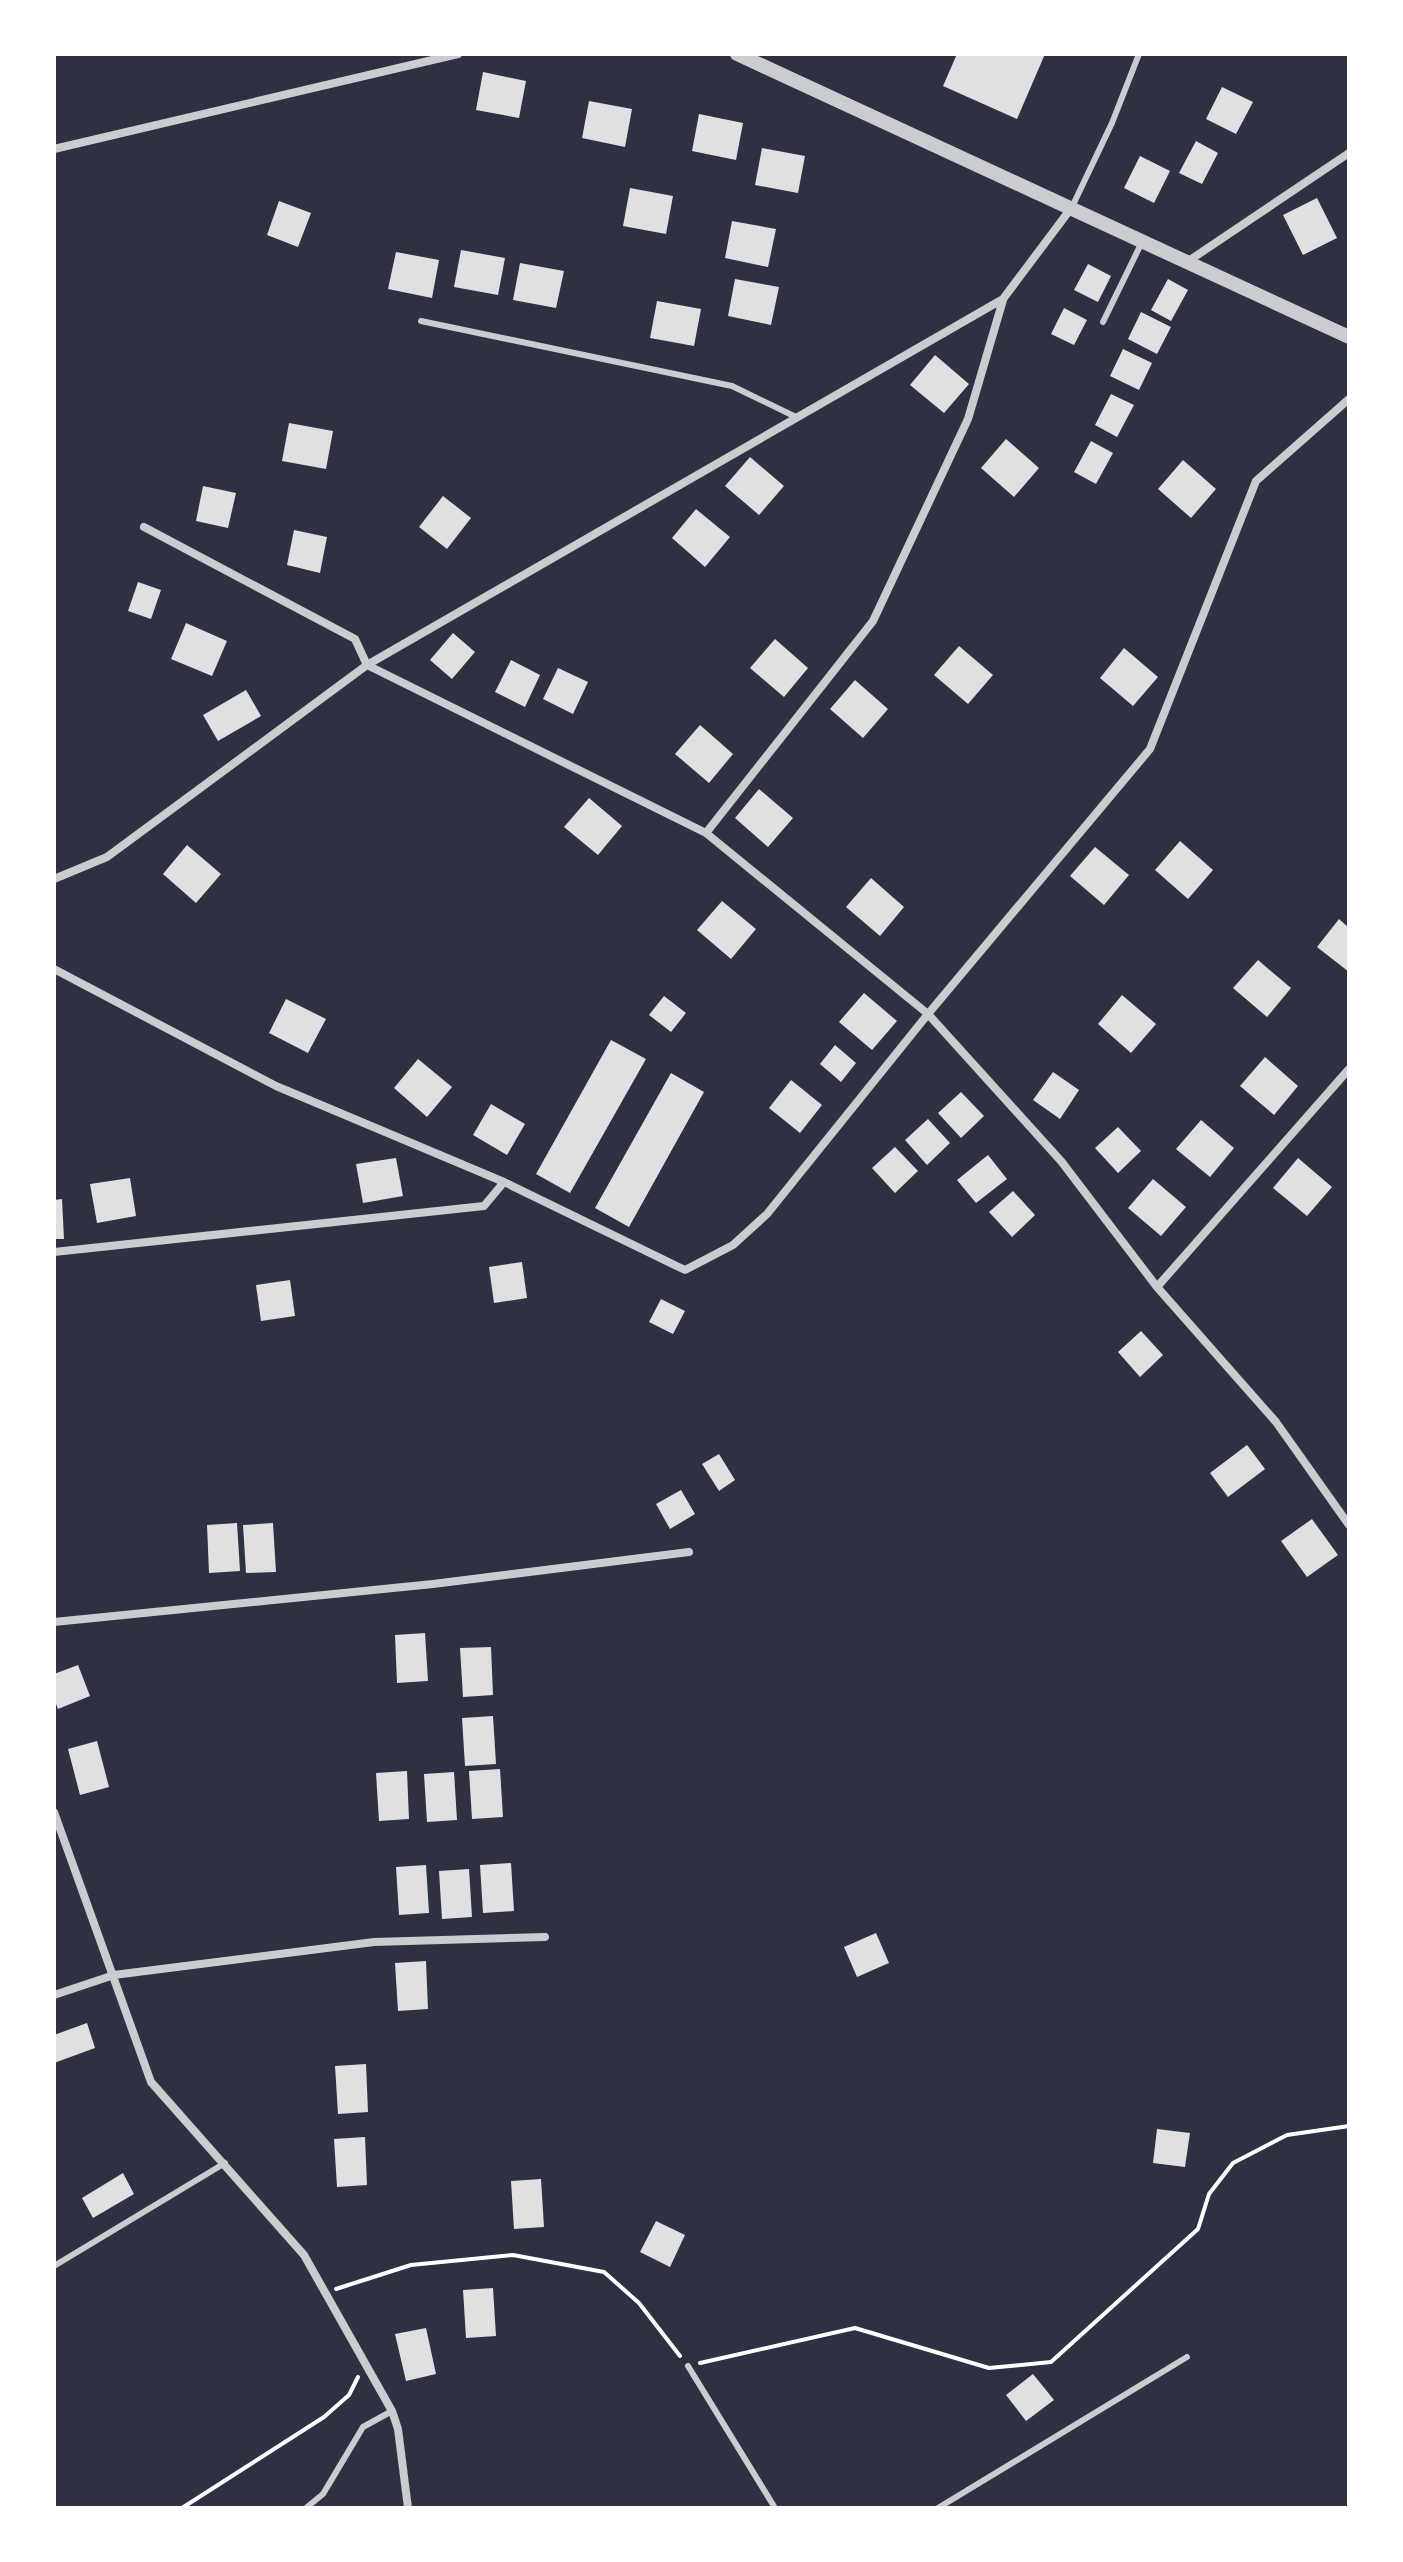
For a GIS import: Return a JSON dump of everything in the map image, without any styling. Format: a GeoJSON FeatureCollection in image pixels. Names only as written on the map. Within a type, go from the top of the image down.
{"type":"FeatureCollection","features":[{"type":"Feature","properties":{"kind":"street"},"geometry":{"type":"LineString","coordinates":[[54,149],[458,54]]}},
{"type":"Feature","properties":{"kind":"street"},"geometry":{"type":"LineString","coordinates":[[737,54],[1349,337]]}},
{"type":"Feature","properties":{"kind":"street"},"geometry":{"type":"LineString","coordinates":[[1186,263],[1349,153]]}},
{"type":"Feature","properties":{"kind":"street"},"geometry":{"type":"LineString","coordinates":[[706,833],[873,621],[968,419],[1003,299],[1072,207]]}},
{"type":"Feature","properties":{"kind":"street"},"geometry":{"type":"LineString","coordinates":[[54,879],[107,857],[367,665],[1003,299]]}},
{"type":"Feature","properties":{"kind":"street"},"geometry":{"type":"LineString","coordinates":[[54,969],[276,1086],[504,1182],[685,1270],[733,1245],[767,1214],[928,1014],[1150,749],[1256,481],[1349,399]]}},
{"type":"Feature","properties":{"kind":"street"},"geometry":{"type":"LineString","coordinates":[[144,527],[355,639],[367,665],[706,833],[928,1014],[1061,1161],[1157,1287],[1276,1422],[1349,1525]]}},
{"type":"Feature","properties":{"kind":"street"},"geometry":{"type":"LineString","coordinates":[[1157,1287],[1349,1069]]}},
{"type":"Feature","properties":{"kind":"street"},"geometry":{"type":"LineString","coordinates":[[54,1252],[484,1206],[504,1182]]}},
{"type":"Feature","properties":{"kind":"street"},"geometry":{"type":"LineString","coordinates":[[54,1622],[433,1584],[689,1552]]}},
{"type":"Feature","properties":{"kind":"street"},"geometry":{"type":"LineString","coordinates":[[54,1812],[151,2082],[304,2255],[392,2411],[398,2429],[408,2508]]}},
{"type":"Feature","properties":{"kind":"street"},"geometry":{"type":"LineString","coordinates":[[54,1995],[114,1975],[374,1942],[545,1937]]}},
{"type":"Feature","properties":{"kind":"lane"},"geometry":{"type":"LineString","coordinates":[[1072,207],[1112,123],[1139,54]]}},
{"type":"Feature","properties":{"kind":"lane"},"geometry":{"type":"LineString","coordinates":[[1103,322],[1142,242]]}},
{"type":"Feature","properties":{"kind":"lane"},"geometry":{"type":"LineString","coordinates":[[421,321],[732,386],[796,417]]}},
{"type":"Feature","properties":{"kind":"lane"},"geometry":{"type":"LineString","coordinates":[[54,2266],[225,2163]]}},
{"type":"Feature","properties":{"kind":"lane"},"geometry":{"type":"LineString","coordinates":[[938,2508],[1187,2357]]}},
{"type":"Feature","properties":{"kind":"lane"},"geometry":{"type":"LineString","coordinates":[[688,2366],[775,2508]]}},
{"type":"Feature","properties":{"kind":"lane"},"geometry":{"type":"LineString","coordinates":[[306,2508],[323,2494],[363,2427],[392,2411]]}},
{"type":"Feature","properties":{"kind":"path"},"geometry":{"type":"LineString","coordinates":[[326,2292],[411,2265],[513,2255],[604,2272],[639,2303],[688,2366],[855,2328],[989,2368],[1051,2362],[1198,2229],[1209,2194],[1233,2163],[1287,2135],[1349,2126]]}},
{"type":"Feature","properties":{"kind":"path"},"geometry":{"type":"LineString","coordinates":[[182,2508],[324,2417],[349,2395],[366,2363]]}},
{"type":"Feature","properties":{"kind":"building"},"geometry":{"type":"Polygon","coordinates":[[[957,54],[1045,54],[1017,119],[943,86],[957,54]]]}},
{"type":"Feature","properties":{"kind":"building"},"geometry":{"type":"Polygon","coordinates":[[[483,72],[526,81],[519,118],[476,110],[483,72]]]}},
{"type":"Feature","properties":{"kind":"building"},"geometry":{"type":"Polygon","coordinates":[[[1222,87],[1253,102],[1236,134],[1206,119],[1222,87]]]}},
{"type":"Feature","properties":{"kind":"building"},"geometry":{"type":"Polygon","coordinates":[[[589,101],[632,109],[625,147],[582,138],[589,101]]]}},
{"type":"Feature","properties":{"kind":"building"},"geometry":{"type":"Polygon","coordinates":[[[699,114],[743,123],[736,160],[692,151],[699,114]]]}},
{"type":"Feature","properties":{"kind":"building"},"geometry":{"type":"Polygon","coordinates":[[[1196,141],[1218,153],[1202,184],[1179,173],[1196,141]]]}},
{"type":"Feature","properties":{"kind":"building"},"geometry":{"type":"Polygon","coordinates":[[[762,148],[805,156],[798,193],[755,185],[762,148]]]}},
{"type":"Feature","properties":{"kind":"building"},"geometry":{"type":"Polygon","coordinates":[[[1140,156],[1170,171],[1154,203],[1124,188],[1140,156]]]}},
{"type":"Feature","properties":{"kind":"building"},"geometry":{"type":"Polygon","coordinates":[[[630,188],[673,196],[666,234],[623,226],[630,188]]]}},
{"type":"Feature","properties":{"kind":"building"},"geometry":{"type":"Polygon","coordinates":[[[1317,198],[1337,238],[1303,255],[1283,215],[1317,198]]]}},
{"type":"Feature","properties":{"kind":"building"},"geometry":{"type":"Polygon","coordinates":[[[279,201],[311,213],[298,247],[267,235],[279,201]]]}},
{"type":"Feature","properties":{"kind":"building"},"geometry":{"type":"Polygon","coordinates":[[[732,221],[776,229],[768,267],[725,258],[732,221]]]}},
{"type":"Feature","properties":{"kind":"building"},"geometry":{"type":"Polygon","coordinates":[[[461,250],[505,258],[498,295],[454,287],[461,250]]]}},
{"type":"Feature","properties":{"kind":"building"},"geometry":{"type":"Polygon","coordinates":[[[396,252],[439,260],[432,298],[388,289],[396,252]]]}},
{"type":"Feature","properties":{"kind":"building"},"geometry":{"type":"Polygon","coordinates":[[[520,263],[564,271],[556,308],[513,300],[520,263]]]}},
{"type":"Feature","properties":{"kind":"building"},"geometry":{"type":"Polygon","coordinates":[[[1088,264],[1111,276],[1098,302],[1074,290],[1088,264]]]}},
{"type":"Feature","properties":{"kind":"building"},"geometry":{"type":"Polygon","coordinates":[[[735,279],[779,287],[771,325],[728,316],[735,279]]]}},
{"type":"Feature","properties":{"kind":"building"},"geometry":{"type":"Polygon","coordinates":[[[1168,279],[1188,290],[1171,321],[1151,310],[1168,279]]]}},
{"type":"Feature","properties":{"kind":"building"},"geometry":{"type":"Polygon","coordinates":[[[657,301],[701,309],[694,346],[650,338],[657,301]]]}},
{"type":"Feature","properties":{"kind":"building"},"geometry":{"type":"Polygon","coordinates":[[[1064,308],[1087,320],[1074,345],[1051,334],[1064,308]]]}},
{"type":"Feature","properties":{"kind":"building"},"geometry":{"type":"Polygon","coordinates":[[[1141,312],[1171,327],[1157,354],[1128,339],[1141,312]]]}},
{"type":"Feature","properties":{"kind":"building"},"geometry":{"type":"Polygon","coordinates":[[[1123,349],[1152,363],[1139,390],[1110,376],[1123,349]]]}},
{"type":"Feature","properties":{"kind":"building"},"geometry":{"type":"Polygon","coordinates":[[[935,355],[969,384],[944,413],[910,385],[935,355]]]}},
{"type":"Feature","properties":{"kind":"building"},"geometry":{"type":"Polygon","coordinates":[[[1111,394],[1134,405],[1117,437],[1095,425],[1111,394]]]}},
{"type":"Feature","properties":{"kind":"building"},"geometry":{"type":"Polygon","coordinates":[[[289,423],[333,431],[326,469],[282,461],[289,423]]]}},
{"type":"Feature","properties":{"kind":"building"},"geometry":{"type":"Polygon","coordinates":[[[1006,439],[1039,468],[1014,497],[981,468],[1006,439]]]}},
{"type":"Feature","properties":{"kind":"building"},"geometry":{"type":"Polygon","coordinates":[[[1091,441],[1113,453],[1096,484],[1074,472],[1091,441]]]}},
{"type":"Feature","properties":{"kind":"building"},"geometry":{"type":"Polygon","coordinates":[[[750,457],[784,486],[759,515],[725,486],[750,457]]]}},
{"type":"Feature","properties":{"kind":"building"},"geometry":{"type":"Polygon","coordinates":[[[1183,460],[1216,489],[1191,518],[1158,489],[1183,460]]]}},
{"type":"Feature","properties":{"kind":"building"},"geometry":{"type":"Polygon","coordinates":[[[203,486],[236,493],[228,528],[196,521],[203,486]]]}},
{"type":"Feature","properties":{"kind":"building"},"geometry":{"type":"Polygon","coordinates":[[[443,496],[471,518],[447,549],[419,527],[443,496]]]}},
{"type":"Feature","properties":{"kind":"building"},"geometry":{"type":"Polygon","coordinates":[[[696,509],[730,537],[705,567],[672,538],[696,509]]]}},
{"type":"Feature","properties":{"kind":"building"},"geometry":{"type":"Polygon","coordinates":[[[294,530],[327,537],[320,573],[287,565],[294,530]]]}},
{"type":"Feature","properties":{"kind":"building"},"geometry":{"type":"Polygon","coordinates":[[[138,582],[161,590],[151,619],[128,611],[138,582]]]}},
{"type":"Feature","properties":{"kind":"building"},"geometry":{"type":"Polygon","coordinates":[[[186,623],[227,641],[212,676],[171,659],[186,623]]]}},
{"type":"Feature","properties":{"kind":"building"},"geometry":{"type":"Polygon","coordinates":[[[453,633],[475,652],[452,679],[430,660],[453,633]]]}},
{"type":"Feature","properties":{"kind":"building"},"geometry":{"type":"Polygon","coordinates":[[[775,639],[808,668],[784,697],[750,668],[775,639]]]}},
{"type":"Feature","properties":{"kind":"building"},"geometry":{"type":"Polygon","coordinates":[[[959,646],[993,675],[968,704],[934,675],[959,646]]]}},
{"type":"Feature","properties":{"kind":"building"},"geometry":{"type":"Polygon","coordinates":[[[1124,648],[1158,677],[1133,706],[1100,678],[1124,648]]]}},
{"type":"Feature","properties":{"kind":"building"},"geometry":{"type":"Polygon","coordinates":[[[511,660],[540,675],[525,707],[495,692],[511,660]]]}},
{"type":"Feature","properties":{"kind":"building"},"geometry":{"type":"Polygon","coordinates":[[[558,668],[588,682],[573,714],[543,699],[558,668]]]}},
{"type":"Feature","properties":{"kind":"building"},"geometry":{"type":"Polygon","coordinates":[[[855,680],[888,709],[863,738],[830,709],[855,680]]]}},
{"type":"Feature","properties":{"kind":"building"},"geometry":{"type":"Polygon","coordinates":[[[246,690],[261,716],[218,741],[203,715],[246,690]]]}},
{"type":"Feature","properties":{"kind":"building"},"geometry":{"type":"Polygon","coordinates":[[[700,725],[733,754],[709,783],[675,754],[700,725]]]}},
{"type":"Feature","properties":{"kind":"building"},"geometry":{"type":"Polygon","coordinates":[[[759,789],[793,818],[768,847],[735,818],[759,789]]]}},
{"type":"Feature","properties":{"kind":"building"},"geometry":{"type":"Polygon","coordinates":[[[589,798],[622,826],[598,855],[564,827],[589,798]]]}},
{"type":"Feature","properties":{"kind":"building"},"geometry":{"type":"Polygon","coordinates":[[[1180,841],[1213,870],[1188,899],[1155,870],[1180,841]]]}},
{"type":"Feature","properties":{"kind":"building"},"geometry":{"type":"Polygon","coordinates":[[[187,845],[221,874],[196,903],[163,874],[187,845]]]}},
{"type":"Feature","properties":{"kind":"building"},"geometry":{"type":"Polygon","coordinates":[[[1095,847],[1129,875],[1104,905],[1070,876],[1095,847]]]}},
{"type":"Feature","properties":{"kind":"building"},"geometry":{"type":"Polygon","coordinates":[[[871,878],[904,907],[880,936],[846,907],[871,878]]]}},
{"type":"Feature","properties":{"kind":"building"},"geometry":{"type":"Polygon","coordinates":[[[722,901],[756,929],[731,959],[697,930],[722,901]]]}},
{"type":"Feature","properties":{"kind":"building"},"geometry":{"type":"Polygon","coordinates":[[[1339,919],[1349,928],[1349,972],[1317,947],[1339,919]]]}},
{"type":"Feature","properties":{"kind":"building"},"geometry":{"type":"Polygon","coordinates":[[[1258,960],[1291,988],[1267,1017],[1233,988],[1258,960]]]}},
{"type":"Feature","properties":{"kind":"building"},"geometry":{"type":"Polygon","coordinates":[[[864,993],[897,1021],[872,1050],[839,1022],[864,993]]]}},
{"type":"Feature","properties":{"kind":"building"},"geometry":{"type":"Polygon","coordinates":[[[1122,995],[1156,1024],[1131,1053],[1098,1024],[1122,995]]]}},
{"type":"Feature","properties":{"kind":"building"},"geometry":{"type":"Polygon","coordinates":[[[664,996],[686,1013],[671,1032],[649,1015],[664,996]]]}},
{"type":"Feature","properties":{"kind":"building"},"geometry":{"type":"Polygon","coordinates":[[[286,999],[326,1019],[308,1053],[269,1033],[286,999]]]}},
{"type":"Feature","properties":{"kind":"building"},"geometry":{"type":"Polygon","coordinates":[[[611,1040],[646,1059],[570,1193],[536,1174],[611,1040]]]}},
{"type":"Feature","properties":{"kind":"building"},"geometry":{"type":"Polygon","coordinates":[[[835,1045],[856,1063],[841,1082],[820,1064],[835,1045]]]}},
{"type":"Feature","properties":{"kind":"building"},"geometry":{"type":"Polygon","coordinates":[[[1265,1057],[1298,1086],[1274,1115],[1240,1086],[1265,1057]]]}},
{"type":"Feature","properties":{"kind":"building"},"geometry":{"type":"Polygon","coordinates":[[[418,1059],[452,1087],[427,1117],[394,1088],[418,1059]]]}},
{"type":"Feature","properties":{"kind":"building"},"geometry":{"type":"Polygon","coordinates":[[[1053,1072],[1079,1090],[1060,1119],[1033,1100],[1053,1072]]]}},
{"type":"Feature","properties":{"kind":"building"},"geometry":{"type":"Polygon","coordinates":[[[671,1073],[704,1092],[629,1227],[595,1208],[671,1073]]]}},
{"type":"Feature","properties":{"kind":"building"},"geometry":{"type":"Polygon","coordinates":[[[791,1080],[822,1105],[800,1133],[769,1108],[791,1080]]]}},
{"type":"Feature","properties":{"kind":"building"},"geometry":{"type":"Polygon","coordinates":[[[961,1092],[984,1116],[961,1138],[938,1113],[961,1092]]]}},
{"type":"Feature","properties":{"kind":"building"},"geometry":{"type":"Polygon","coordinates":[[[491,1104],[525,1124],[507,1155],[473,1135],[491,1104]]]}},
{"type":"Feature","properties":{"kind":"building"},"geometry":{"type":"Polygon","coordinates":[[[928,1119],[950,1143],[927,1165],[905,1140],[928,1119]]]}},
{"type":"Feature","properties":{"kind":"building"},"geometry":{"type":"Polygon","coordinates":[[[1201,1120],[1234,1148],[1210,1177],[1176,1149],[1201,1120]]]}},
{"type":"Feature","properties":{"kind":"building"},"geometry":{"type":"Polygon","coordinates":[[[1118,1127],[1141,1151],[1118,1173],[1095,1148],[1118,1127]]]}},
{"type":"Feature","properties":{"kind":"building"},"geometry":{"type":"Polygon","coordinates":[[[895,1147],[918,1171],[895,1193],[872,1168],[895,1147]]]}},
{"type":"Feature","properties":{"kind":"building"},"geometry":{"type":"Polygon","coordinates":[[[988,1155],[1007,1179],[976,1203],[957,1180],[988,1155]]]}},
{"type":"Feature","properties":{"kind":"building"},"geometry":{"type":"Polygon","coordinates":[[[396,1158],[403,1196],[363,1203],[356,1164],[396,1158]]]}},
{"type":"Feature","properties":{"kind":"building"},"geometry":{"type":"Polygon","coordinates":[[[1298,1158],[1332,1187],[1307,1216],[1273,1188],[1298,1158]]]}},
{"type":"Feature","properties":{"kind":"building"},"geometry":{"type":"Polygon","coordinates":[[[130,1178],[136,1216],[97,1223],[90,1184],[130,1178]]]}},
{"type":"Feature","properties":{"kind":"building"},"geometry":{"type":"Polygon","coordinates":[[[1153,1179],[1186,1207],[1161,1236],[1128,1208],[1153,1179]]]}},
{"type":"Feature","properties":{"kind":"building"},"geometry":{"type":"Polygon","coordinates":[[[1013,1191],[1035,1215],[1012,1237],[989,1212],[1013,1191]]]}},
{"type":"Feature","properties":{"kind":"building"},"geometry":{"type":"Polygon","coordinates":[[[62,1199],[64,1239],[54,1239],[54,1200],[62,1199]]]}},
{"type":"Feature","properties":{"kind":"building"},"geometry":{"type":"Polygon","coordinates":[[[522,1262],[527,1298],[494,1303],[489,1267],[522,1262]]]}},
{"type":"Feature","properties":{"kind":"building"},"geometry":{"type":"Polygon","coordinates":[[[290,1280],[295,1316],[261,1321],[256,1285],[290,1280]]]}},
{"type":"Feature","properties":{"kind":"building"},"geometry":{"type":"Polygon","coordinates":[[[661,1299],[685,1311],[673,1334],[649,1322],[661,1299]]]}},
{"type":"Feature","properties":{"kind":"building"},"geometry":{"type":"Polygon","coordinates":[[[1141,1331],[1163,1355],[1140,1377],[1118,1352],[1141,1331]]]}},
{"type":"Feature","properties":{"kind":"building"},"geometry":{"type":"Polygon","coordinates":[[[1247,1445],[1265,1469],[1228,1497],[1210,1473],[1247,1445]]]}},
{"type":"Feature","properties":{"kind":"building"},"geometry":{"type":"Polygon","coordinates":[[[719,1454],[735,1480],[719,1491],[702,1464],[719,1454]]]}},
{"type":"Feature","properties":{"kind":"building"},"geometry":{"type":"Polygon","coordinates":[[[681,1490],[695,1514],[670,1529],[656,1504],[681,1490]]]}},
{"type":"Feature","properties":{"kind":"building"},"geometry":{"type":"Polygon","coordinates":[[[1312,1519],[1338,1555],[1307,1577],[1281,1541],[1312,1519]]]}},
{"type":"Feature","properties":{"kind":"building"},"geometry":{"type":"Polygon","coordinates":[[[237,1523],[240,1571],[209,1573],[207,1525],[237,1523]]]}},
{"type":"Feature","properties":{"kind":"building"},"geometry":{"type":"Polygon","coordinates":[[[273,1523],[276,1572],[246,1573],[243,1525],[273,1523]]]}},
{"type":"Feature","properties":{"kind":"building"},"geometry":{"type":"Polygon","coordinates":[[[425,1633],[428,1681],[397,1683],[395,1635],[425,1633]]]}},
{"type":"Feature","properties":{"kind":"building"},"geometry":{"type":"Polygon","coordinates":[[[491,1647],[493,1695],[463,1697],[460,1648],[491,1647]]]}},
{"type":"Feature","properties":{"kind":"building"},"geometry":{"type":"Polygon","coordinates":[[[78,1665],[90,1696],[58,1709],[54,1699],[54,1674],[78,1665]]]}},
{"type":"Feature","properties":{"kind":"building"},"geometry":{"type":"Polygon","coordinates":[[[493,1716],[496,1764],[465,1766],[462,1718],[493,1716]]]}},
{"type":"Feature","properties":{"kind":"building"},"geometry":{"type":"Polygon","coordinates":[[[97,1741],[109,1787],[80,1795],[68,1749],[97,1741]]]}},
{"type":"Feature","properties":{"kind":"building"},"geometry":{"type":"Polygon","coordinates":[[[500,1769],[503,1817],[472,1819],[469,1771],[500,1769]]]}},
{"type":"Feature","properties":{"kind":"building"},"geometry":{"type":"Polygon","coordinates":[[[407,1771],[409,1819],[379,1821],[376,1773],[407,1771]]]}},
{"type":"Feature","properties":{"kind":"building"},"geometry":{"type":"Polygon","coordinates":[[[454,1772],[457,1820],[427,1822],[424,1774],[454,1772]]]}},
{"type":"Feature","properties":{"kind":"building"},"geometry":{"type":"Polygon","coordinates":[[[511,1863],[514,1911],[483,1913],[480,1865],[511,1863]]]}},
{"type":"Feature","properties":{"kind":"building"},"geometry":{"type":"Polygon","coordinates":[[[426,1865],[429,1913],[399,1915],[396,1867],[426,1865]]]}},
{"type":"Feature","properties":{"kind":"building"},"geometry":{"type":"Polygon","coordinates":[[[469,1869],[472,1917],[442,1919],[439,1871],[469,1869]]]}},
{"type":"Feature","properties":{"kind":"building"},"geometry":{"type":"Polygon","coordinates":[[[876,1933],[889,1963],[857,1977],[844,1947],[876,1933]]]}},
{"type":"Feature","properties":{"kind":"building"},"geometry":{"type":"Polygon","coordinates":[[[426,1961],[428,2009],[398,2011],[395,1963],[426,1961]]]}},
{"type":"Feature","properties":{"kind":"building"},"geometry":{"type":"Polygon","coordinates":[[[87,2023],[95,2048],[54,2063],[54,2035],[87,2023]]]}},
{"type":"Feature","properties":{"kind":"building"},"geometry":{"type":"Polygon","coordinates":[[[366,2064],[368,2112],[338,2114],[335,2066],[366,2064]]]}},
{"type":"Feature","properties":{"kind":"building"},"geometry":{"type":"Polygon","coordinates":[[[1157,2129],[1190,2133],[1185,2167],[1153,2163],[1157,2129]]]}},
{"type":"Feature","properties":{"kind":"building"},"geometry":{"type":"Polygon","coordinates":[[[365,2137],[367,2185],[337,2187],[334,2139],[365,2137]]]}},
{"type":"Feature","properties":{"kind":"building"},"geometry":{"type":"Polygon","coordinates":[[[123,2173],[134,2194],[93,2218],[82,2198],[123,2173]]]}},
{"type":"Feature","properties":{"kind":"building"},"geometry":{"type":"Polygon","coordinates":[[[541,2179],[544,2227],[514,2229],[511,2181],[541,2179]]]}},
{"type":"Feature","properties":{"kind":"building"},"geometry":{"type":"Polygon","coordinates":[[[656,2221],[685,2235],[670,2267],[640,2252],[656,2221]]]}},
{"type":"Feature","properties":{"kind":"building"},"geometry":{"type":"Polygon","coordinates":[[[493,2288],[496,2336],[466,2338],[463,2290],[493,2288]]]}},
{"type":"Feature","properties":{"kind":"building"},"geometry":{"type":"Polygon","coordinates":[[[426,2328],[436,2374],[406,2381],[395,2334],[426,2328]]]}},
{"type":"Feature","properties":{"kind":"building"},"geometry":{"type":"Polygon","coordinates":[[[1033,2374],[1054,2400],[1026,2421],[1006,2395],[1033,2374]]]}}]}
